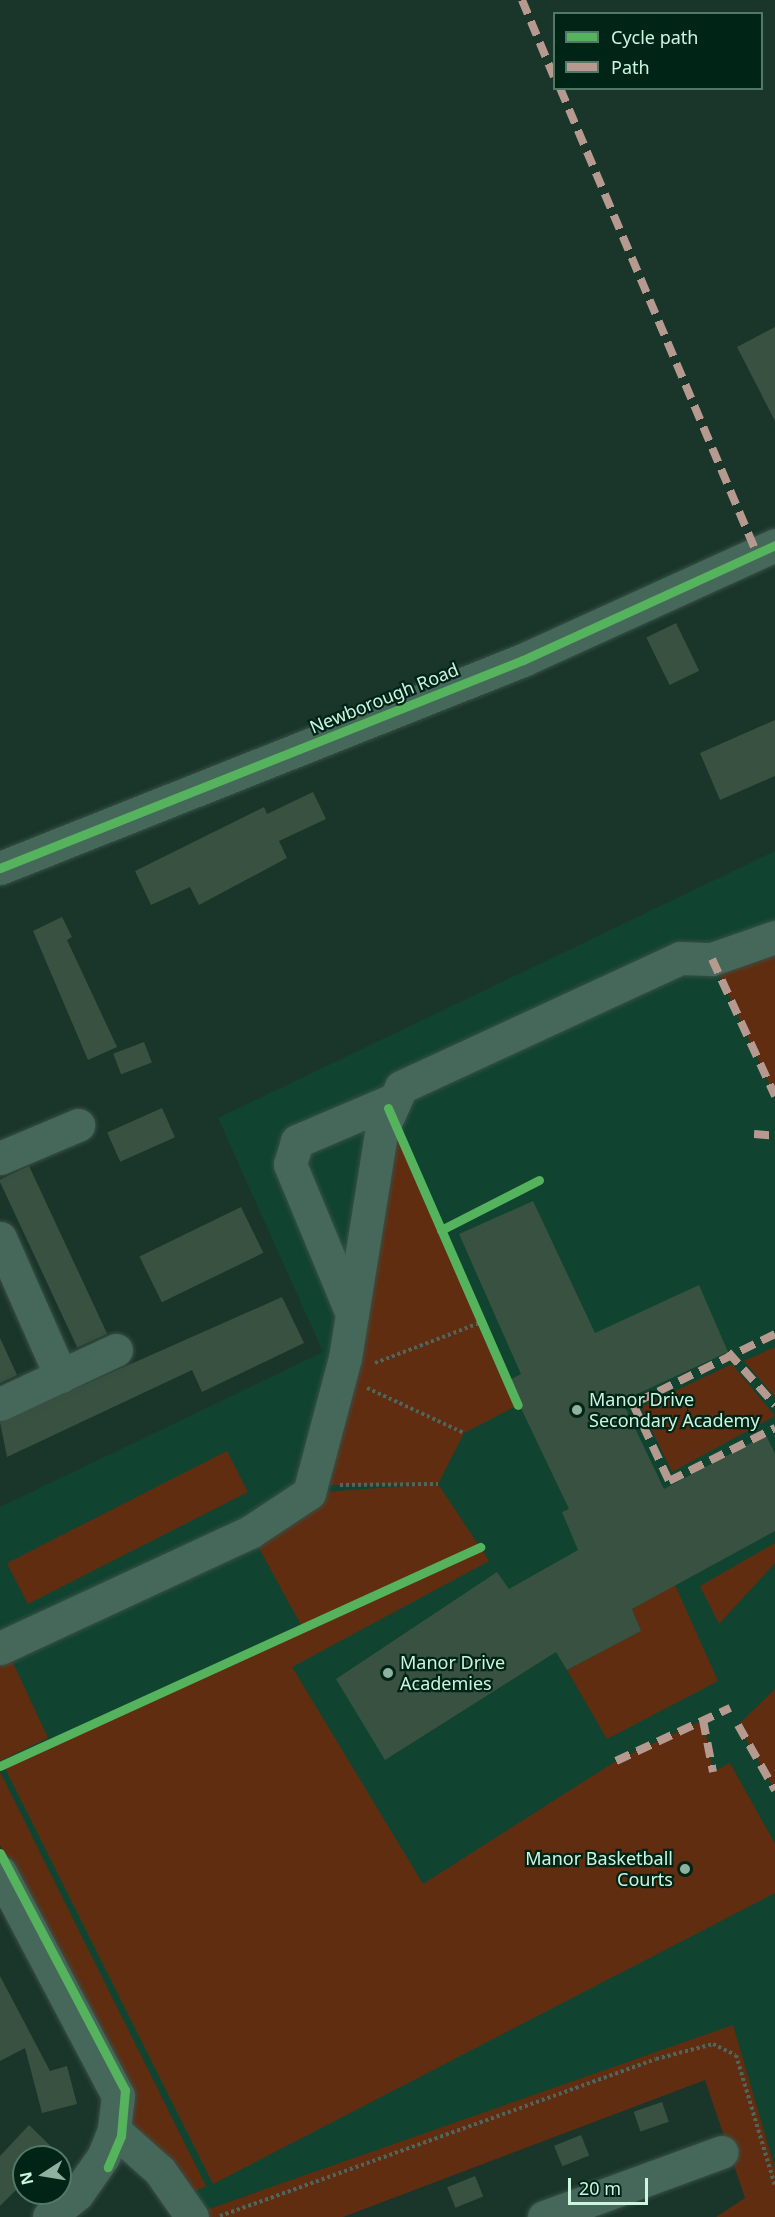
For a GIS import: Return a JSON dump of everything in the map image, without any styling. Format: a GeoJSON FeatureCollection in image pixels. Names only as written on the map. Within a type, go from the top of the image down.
{"type":"FeatureCollection","features":[{"type":"Feature","properties":{"kind":"street","name":"Newborough Road"},"geometry":{"type":"LineString","coordinates":[[0,868],[523,660],[775,545]]}},
{"type":"Feature","properties":{"kind":"street"},"geometry":{"type":"LineString","coordinates":[[0,1648],[250,1532],[298,1504],[314,1485],[352,1314],[381,1132],[393,1100],[401,1087],[680,958],[712,959],[775,937]]}},
{"type":"Feature","properties":{"kind":"street"},"geometry":{"type":"LineString","coordinates":[[352,1314],[290,1164],[297,1141],[393,1100]]}},
{"type":"Feature","properties":{"kind":"street"},"geometry":{"type":"LineString","coordinates":[[0,1158],[78,1125]]}},
{"type":"Feature","properties":{"kind":"street"},"geometry":{"type":"LineString","coordinates":[[0,1238],[61,1376]]}},
{"type":"Feature","properties":{"kind":"street"},"geometry":{"type":"LineString","coordinates":[[0,1404],[116,1350]]}},
{"type":"Feature","properties":{"kind":"street"},"geometry":{"type":"LineString","coordinates":[[0,1872],[118,2096],[114,2130],[86,2182],[49,2217]]}},
{"type":"Feature","properties":{"kind":"street"},"geometry":{"type":"LineString","coordinates":[[114,2130],[160,2171],[192,2217]]}},
{"type":"Feature","properties":{"kind":"street"},"geometry":{"type":"LineString","coordinates":[[544,2217],[723,2152]]}},
{"type":"Feature","properties":{"kind":"path"},"geometry":{"type":"LineString","coordinates":[[477,1311],[486,1332]]}},
{"type":"Feature","properties":{"kind":"path"},"geometry":{"type":"LineString","coordinates":[[340,1376],[482,1322]]}},
{"type":"Feature","properties":{"kind":"path"},"geometry":{"type":"LineString","coordinates":[[340,1376],[464,1433]]}},
{"type":"Feature","properties":{"kind":"path"},"geometry":{"type":"LineString","coordinates":[[314,1485],[438,1484]]}},
{"type":"Feature","properties":{"kind":"path"},"geometry":{"type":"LineString","coordinates":[[217,2217],[696,2045],[726,2046],[736,2055],[775,2186]]}},
{"type":"Feature","properties":{"kind":"shaded area","name":"Manor Drive Academies"},"geometry":{"type":"Polygon","coordinates":[[[775,851],[775,2168],[733,2026],[203,2211],[0,1839],[0,1507],[323,1352],[218,1118],[775,851]]]}},
{"type":"Feature","properties":{"kind":"shaded area"},"geometry":{"type":"Polygon","coordinates":[[[775,937],[775,1096],[712,959],[775,937]]]}},
{"type":"Feature","properties":{"kind":"shaded area"},"geometry":{"type":"Polygon","coordinates":[[[388,1108],[518,1405],[464,1433],[438,1484],[489,1561],[292,1667],[423,1884],[616,1761],[703,1720],[713,1772],[730,1763],[775,1844],[775,1893],[213,2184],[3,1764],[301,1625],[250,1532],[309,1493],[424,1485],[314,1485],[388,1108]]]}},
{"type":"Feature","properties":{"kind":"shaded area"},"geometry":{"type":"Polygon","coordinates":[[[775,1347],[775,1397],[744,1361],[775,1347]]]}},
{"type":"Feature","properties":{"kind":"shaded area"},"geometry":{"type":"Polygon","coordinates":[[[732,1364],[775,1416],[672,1472],[641,1407],[732,1364]]]}},
{"type":"Feature","properties":{"kind":"shaded area"},"geometry":{"type":"Polygon","coordinates":[[[227,1451],[248,1492],[28,1604],[7,1563],[227,1451]]]}},
{"type":"Feature","properties":{"kind":"shaded area"},"geometry":{"type":"Polygon","coordinates":[[[775,1543],[775,1563],[719,1624],[700,1586],[775,1543]]]}},
{"type":"Feature","properties":{"kind":"shaded area"},"geometry":{"type":"Polygon","coordinates":[[[675,1585],[718,1681],[607,1739],[567,1670],[641,1631],[632,1609],[675,1585]]]}},
{"type":"Feature","properties":{"kind":"shaded area"},"geometry":{"type":"Polygon","coordinates":[[[3,1641],[48,1738],[0,1761],[0,1643],[3,1641]]]}},
{"type":"Feature","properties":{"kind":"shaded area"},"geometry":{"type":"Polygon","coordinates":[[[775,1689],[775,1790],[738,1725],[775,1689]]]}},
{"type":"Feature","properties":{"kind":"shaded area"},"geometry":{"type":"Polygon","coordinates":[[[0,1772],[206,2186],[186,2196],[128,2129],[0,1845],[0,1772]]]}},
{"type":"Feature","properties":{"kind":"shaded area"},"geometry":{"type":"Polygon","coordinates":[[[733,2025],[775,2168],[775,2217],[716,2217],[745,2198],[705,2080],[343,2217],[206,2217],[203,2211],[733,2025]]]}},
{"type":"Feature","properties":{"kind":"building"},"geometry":{"type":"Polygon","coordinates":[[[775,327],[775,421],[737,347],[775,327]]]}},
{"type":"Feature","properties":{"kind":"building"},"geometry":{"type":"Polygon","coordinates":[[[676,623],[699,671],[670,685],[646,637],[676,623]]]}},
{"type":"Feature","properties":{"kind":"building"},"geometry":{"type":"Polygon","coordinates":[[[775,720],[775,776],[720,800],[700,753],[775,720]]]}},
{"type":"Feature","properties":{"kind":"building"},"geometry":{"type":"Polygon","coordinates":[[[313,792],[326,819],[279,841],[287,858],[199,905],[190,887],[151,905],[135,871],[264,807],[267,814],[313,792]]]}},
{"type":"Feature","properties":{"kind":"building"},"geometry":{"type":"Polygon","coordinates":[[[62,917],[72,937],[67,940],[117,1047],[88,1060],[33,931],[62,917]]]}},
{"type":"Feature","properties":{"kind":"building"},"geometry":{"type":"Polygon","coordinates":[[[144,1042],[152,1063],[121,1074],[113,1054],[144,1042]]]}},
{"type":"Feature","properties":{"kind":"building"},"geometry":{"type":"Polygon","coordinates":[[[162,1108],[175,1137],[120,1162],[107,1132],[162,1108]]]}},
{"type":"Feature","properties":{"kind":"building"},"geometry":{"type":"Polygon","coordinates":[[[29,1166],[107,1334],[77,1348],[0,1182],[0,1180],[29,1166]]]}},
{"type":"Feature","properties":{"kind":"building"},"geometry":{"type":"Polygon","coordinates":[[[533,1201],[595,1333],[699,1285],[728,1352],[622,1401],[664,1489],[766,1435],[775,1454],[775,1531],[632,1609],[641,1631],[567,1670],[556,1652],[385,1760],[336,1679],[497,1572],[509,1589],[578,1550],[562,1512],[569,1509],[508,1381],[521,1374],[459,1234],[533,1201]]]}},
{"type":"Feature","properties":{"kind":"building"},"geometry":{"type":"Polygon","coordinates":[[[241,1207],[263,1253],[162,1302],[139,1257],[241,1207]]]}},
{"type":"Feature","properties":{"kind":"building"},"geometry":{"type":"Polygon","coordinates":[[[282,1297],[304,1343],[202,1392],[192,1370],[7,1457],[0,1422],[282,1297]]]}},
{"type":"Feature","properties":{"kind":"building"},"geometry":{"type":"Polygon","coordinates":[[[0,1338],[17,1375],[0,1383],[0,1338]]]}},
{"type":"Feature","properties":{"kind":"building"},"geometry":{"type":"Polygon","coordinates":[[[0,1976],[50,2071],[67,2066],[77,2104],[42,2113],[25,2048],[0,2061],[0,1976]]]}},
{"type":"Feature","properties":{"kind":"building"},"geometry":{"type":"Polygon","coordinates":[[[662,2102],[669,2122],[640,2132],[634,2112],[662,2102]]]}},
{"type":"Feature","properties":{"kind":"building"},"geometry":{"type":"Polygon","coordinates":[[[29,2125],[50,2145],[12,2145],[12,2194],[0,2206],[0,2156],[29,2125]]]}},
{"type":"Feature","properties":{"kind":"building"},"geometry":{"type":"Polygon","coordinates":[[[581,2135],[589,2155],[562,2166],[554,2146],[581,2135]]]}},
{"type":"Feature","properties":{"kind":"building"},"geometry":{"type":"Polygon","coordinates":[[[475,2176],[483,2196],[455,2208],[447,2187],[475,2176]]]}},
{"type":"Feature","properties":{"kind":"marked path"},"geometry":{"type":"LineString","coordinates":[[522,0],[553,75]]}},
{"type":"Feature","properties":{"kind":"marked path"},"geometry":{"type":"LineString","coordinates":[[561,90],[757,554]]}},
{"type":"Feature","properties":{"kind":"marked path"},"geometry":{"type":"LineString","coordinates":[[712,959],[775,1096]]}},
{"type":"Feature","properties":{"kind":"marked path"},"geometry":{"type":"LineString","coordinates":[[754,1134],[775,1136]]}},
{"type":"Feature","properties":{"kind":"marked path"},"geometry":{"type":"LineString","coordinates":[[775,1334],[633,1404],[669,1481],[775,1428]]}},
{"type":"Feature","properties":{"kind":"marked path"},"geometry":{"type":"LineString","coordinates":[[728,1352],[775,1405]]}},
{"type":"Feature","properties":{"kind":"marked path"},"geometry":{"type":"LineString","coordinates":[[616,1761],[730,1708]]}},
{"type":"Feature","properties":{"kind":"marked path"},"geometry":{"type":"LineString","coordinates":[[703,1720],[713,1772]]}},
{"type":"Feature","properties":{"kind":"marked path"},"geometry":{"type":"LineString","coordinates":[[738,1725],[775,1790]]}},
{"type":"Feature","properties":{"kind":"cycle path"},"geometry":{"type":"LineString","coordinates":[[0,868],[523,660],[775,545]]}},
{"type":"Feature","properties":{"kind":"cycle path"},"geometry":{"type":"LineString","coordinates":[[388,1108],[518,1405]]}},
{"type":"Feature","properties":{"kind":"cycle path"},"geometry":{"type":"LineString","coordinates":[[441,1230],[539,1180]]}},
{"type":"Feature","properties":{"kind":"cycle path"},"geometry":{"type":"LineString","coordinates":[[0,1766],[480,1547]]}},
{"type":"Feature","properties":{"kind":"cycle path"},"geometry":{"type":"LineString","coordinates":[[0,1853],[125,2090],[121,2136],[108,2167]]}},
{"type":"Feature","properties":{"kind":"place","name":"Manor Drive Secondary Academy"},"geometry":{"type":"Point","coordinates":[577,1410]}},
{"type":"Feature","properties":{"kind":"place","name":"Manor Drive Academies"},"geometry":{"type":"Point","coordinates":[388,1673]}},
{"type":"Feature","properties":{"kind":"place","name":"Manor Basketball Courts"},"geometry":{"type":"Point","coordinates":[685,1869]}}]}
